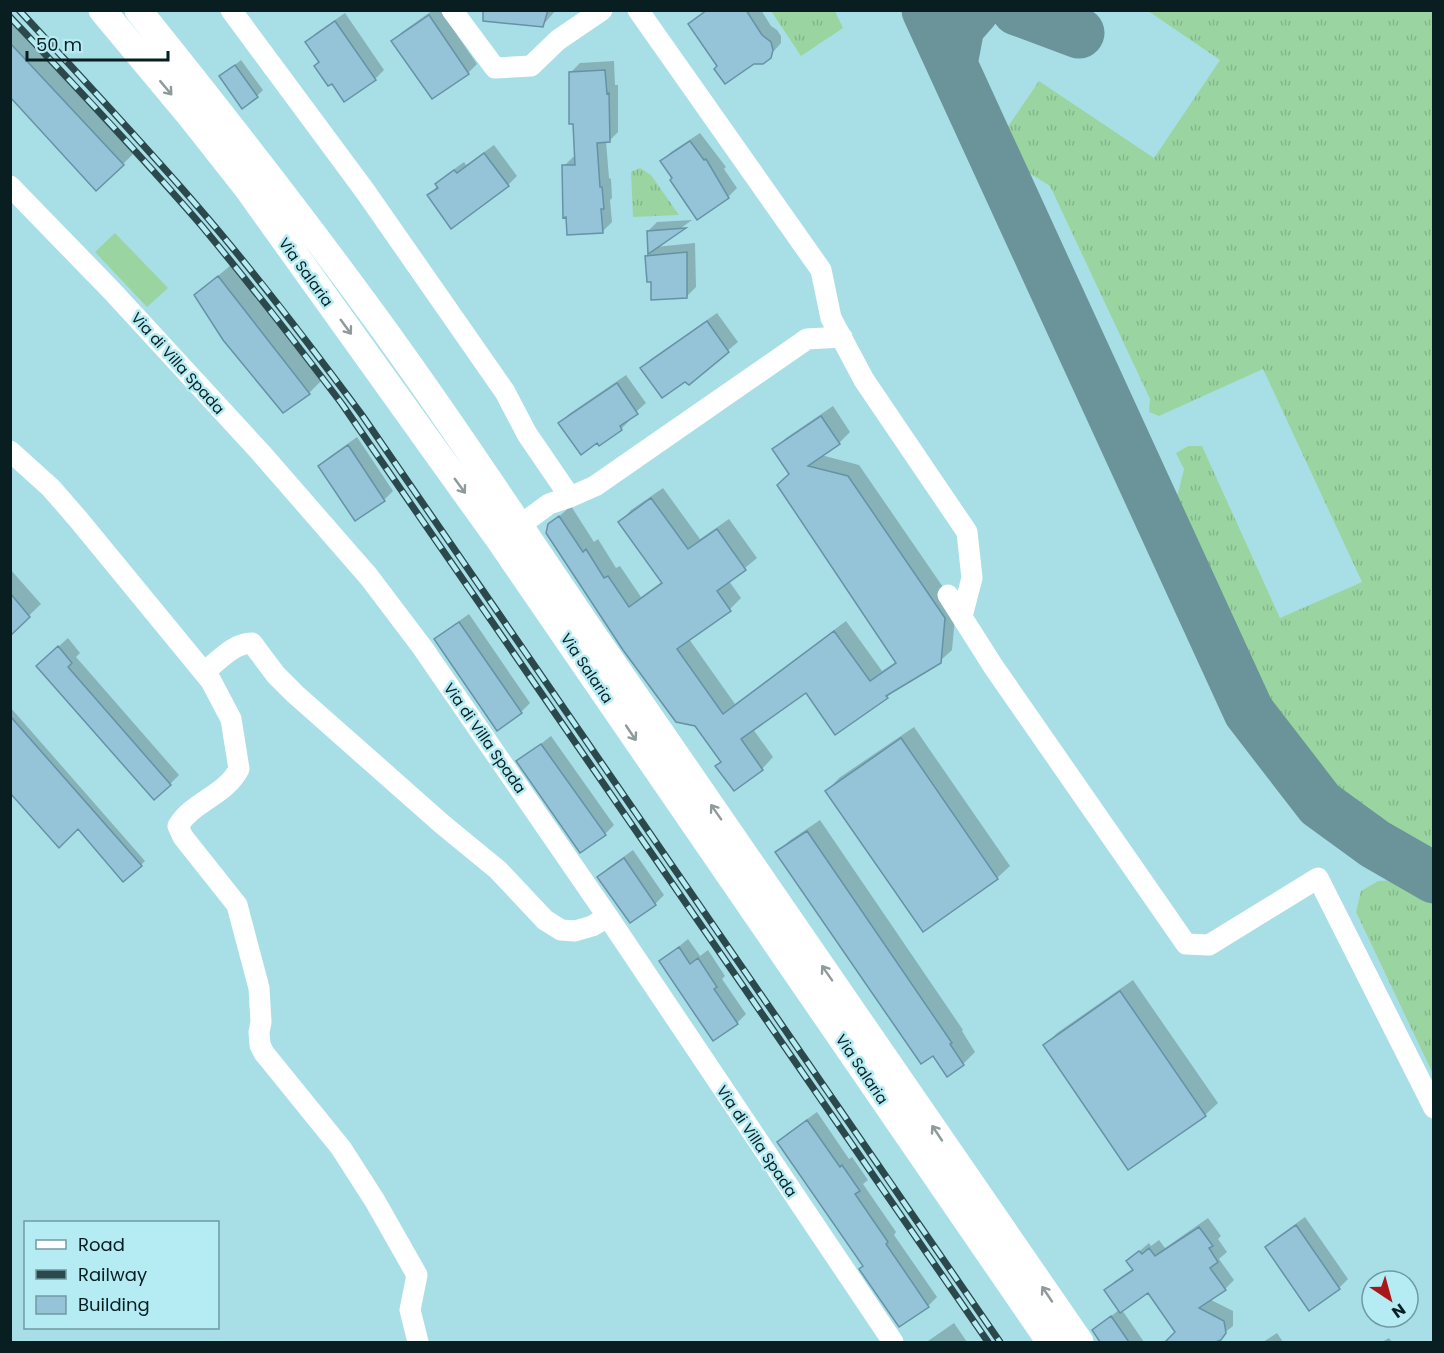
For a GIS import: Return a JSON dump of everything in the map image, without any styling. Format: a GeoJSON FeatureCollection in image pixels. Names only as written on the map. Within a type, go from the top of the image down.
{"type":"FeatureCollection","features":[{"type":"Feature","properties":{"kind":"main road","name":"Via Salaria"},"geometry":{"type":"LineString","coordinates":[[102,10],[247,188],[510,533],[590,630],[1080,1342]]}},
{"type":"Feature","properties":{"kind":"main road","name":"Via Salaria"},"geometry":{"type":"LineString","coordinates":[[138,10],[291,203],[368,307],[510,533],[1050,1342]]}},
{"type":"Feature","properties":{"kind":"street"},"geometry":{"type":"LineString","coordinates":[[231,10],[372,201],[505,392],[527,434],[570,497]]}},
{"type":"Feature","properties":{"kind":"street"},"geometry":{"type":"LineString","coordinates":[[452,10],[495,68],[531,66],[558,40],[602,10]]}},
{"type":"Feature","properties":{"kind":"street"},"geometry":{"type":"LineString","coordinates":[[638,10],[821,270],[831,318],[864,380],[967,532],[972,578],[962,616]]}},
{"type":"Feature","properties":{"kind":"street","name":"Via di Villa Spada"},"geometry":{"type":"LineString","coordinates":[[10,186],[128,308],[268,462],[369,578],[422,647],[608,917],[893,1342]]}},
{"type":"Feature","properties":{"kind":"street"},"geometry":{"type":"LineString","coordinates":[[510,533],[549,504],[595,486],[807,339],[842,337]]}},
{"type":"Feature","properties":{"kind":"street"},"geometry":{"type":"LineString","coordinates":[[10,451],[51,488],[78,519],[211,681],[231,719],[236,740],[238,769],[224,788],[184,816],[178,826],[183,837],[237,905],[259,988],[261,1022],[259,1032],[260,1045],[264,1053],[341,1148],[375,1201],[417,1275],[410,1310],[418,1342]]}},
{"type":"Feature","properties":{"kind":"street"},"geometry":{"type":"LineString","coordinates":[[948,595],[993,666],[1186,944],[1209,945],[1318,878],[1434,1108]]}},
{"type":"Feature","properties":{"kind":"street"},"geometry":{"type":"LineString","coordinates":[[204,672],[235,647],[244,643],[252,643],[276,675],[321,718],[498,870],[545,920],[561,930],[575,931],[592,926],[608,917]]}},
{"type":"Feature","properties":{"kind":"green space"},"geometry":{"type":"Polygon","coordinates":[[[771,11],[835,11],[843,28],[801,56],[771,11]]]}},
{"type":"Feature","properties":{"kind":"green space"},"geometry":{"type":"Polygon","coordinates":[[[1148,11],[1433,11],[1433,857],[1348,802],[1302,749],[1261,688],[1175,505],[1184,469],[1176,453],[1188,446],[1202,446],[1280,618],[1362,582],[1263,369],[1159,416],[1149,412],[1150,399],[1050,186],[1018,166],[1007,128],[1039,81],[1154,158],[1220,60],[1148,11]]]}},
{"type":"Feature","properties":{"kind":"green space"},"geometry":{"type":"Polygon","coordinates":[[[640,168],[651,175],[679,215],[633,217],[631,172],[640,168]]]}},
{"type":"Feature","properties":{"kind":"green space"},"geometry":{"type":"Polygon","coordinates":[[[115,233],[168,288],[147,307],[95,252],[115,233]]]}},
{"type":"Feature","properties":{"kind":"green space"},"geometry":{"type":"Polygon","coordinates":[[[1397,880],[1433,893],[1433,1074],[1356,912],[1361,891],[1378,881],[1397,880]]]}},
{"type":"Feature","properties":{"kind":"building"},"geometry":{"type":"Polygon","coordinates":[[[483,10],[548,10],[543,27],[483,21],[483,10]]]}},
{"type":"Feature","properties":{"kind":"building"},"geometry":{"type":"Polygon","coordinates":[[[707,10],[746,10],[762,35],[771,42],[773,50],[771,58],[763,64],[754,64],[725,84],[714,69],[717,66],[688,24],[707,10]]]}},
{"type":"Feature","properties":{"kind":"building"},"geometry":{"type":"Polygon","coordinates":[[[429,15],[469,74],[432,99],[391,41],[429,15]]]}},
{"type":"Feature","properties":{"kind":"building"},"geometry":{"type":"Polygon","coordinates":[[[335,21],[376,80],[344,102],[332,84],[328,86],[314,66],[319,62],[305,42],[335,21]]]}},
{"type":"Feature","properties":{"kind":"building"},"geometry":{"type":"Polygon","coordinates":[[[10,43],[124,165],[96,191],[10,97],[10,43]]]}},
{"type":"Feature","properties":{"kind":"building"},"geometry":{"type":"Polygon","coordinates":[[[235,65],[258,97],[242,109],[219,76],[235,65]]]}},
{"type":"Feature","properties":{"kind":"building"},"geometry":{"type":"Polygon","coordinates":[[[605,70],[607,94],[609,93],[610,142],[597,143],[604,209],[601,209],[603,233],[567,235],[566,217],[563,218],[562,165],[575,165],[573,124],[569,124],[569,72],[605,70]]]}},
{"type":"Feature","properties":{"kind":"building"},"geometry":{"type":"Polygon","coordinates":[[[690,141],[704,160],[706,159],[729,198],[697,220],[660,161],[690,141]]]}},
{"type":"Feature","properties":{"kind":"building"},"geometry":{"type":"Polygon","coordinates":[[[484,153],[509,186],[451,229],[427,195],[438,188],[435,184],[454,170],[457,173],[484,153]]]}},
{"type":"Feature","properties":{"kind":"building"},"geometry":{"type":"Polygon","coordinates":[[[686,228],[648,254],[647,231],[686,228]]]}},
{"type":"Feature","properties":{"kind":"building"},"geometry":{"type":"Polygon","coordinates":[[[687,252],[687,298],[651,300],[651,282],[647,282],[645,256],[687,252]]]}},
{"type":"Feature","properties":{"kind":"building"},"geometry":{"type":"Polygon","coordinates":[[[218,276],[310,394],[283,413],[223,340],[194,295],[218,276]]]}},
{"type":"Feature","properties":{"kind":"building"},"geometry":{"type":"Polygon","coordinates":[[[707,321],[729,352],[689,385],[685,382],[662,398],[640,368],[707,321]]]}},
{"type":"Feature","properties":{"kind":"building"},"geometry":{"type":"Polygon","coordinates":[[[617,383],[638,414],[620,426],[622,430],[599,446],[597,443],[581,455],[558,423],[617,383]]]}},
{"type":"Feature","properties":{"kind":"building"},"geometry":{"type":"Polygon","coordinates":[[[821,416],[840,444],[808,466],[848,476],[945,618],[941,663],[886,696],[888,698],[835,735],[806,693],[741,739],[763,770],[734,791],[715,766],[721,762],[695,726],[676,722],[623,650],[546,533],[548,524],[559,516],[583,552],[586,549],[604,578],[608,576],[629,607],[662,583],[618,522],[651,498],[688,549],[717,529],[746,570],[717,591],[731,611],[677,649],[723,714],[834,631],[870,681],[896,663],[777,485],[789,474],[772,449],[821,416]]]}},
{"type":"Feature","properties":{"kind":"building"},"geometry":{"type":"Polygon","coordinates":[[[348,445],[385,501],[355,521],[318,466],[348,445]]]}},
{"type":"Feature","properties":{"kind":"building"},"geometry":{"type":"Polygon","coordinates":[[[10,593],[30,617],[10,636],[10,593]]]}},
{"type":"Feature","properties":{"kind":"building"},"geometry":{"type":"Polygon","coordinates":[[[459,622],[522,713],[497,731],[434,639],[459,622]]]}},
{"type":"Feature","properties":{"kind":"building"},"geometry":{"type":"Polygon","coordinates":[[[58,646],[72,663],[68,667],[171,785],[154,800],[36,666],[58,646]]]}},
{"type":"Feature","properties":{"kind":"building"},"geometry":{"type":"Polygon","coordinates":[[[10,716],[142,866],[123,882],[78,829],[59,848],[10,793],[10,716]]]}},
{"type":"Feature","properties":{"kind":"building"},"geometry":{"type":"Polygon","coordinates":[[[901,738],[998,879],[923,932],[825,791],[901,738]]]}},
{"type":"Feature","properties":{"kind":"building"},"geometry":{"type":"Polygon","coordinates":[[[541,744],[606,835],[580,853],[516,761],[541,744]]]}},
{"type":"Feature","properties":{"kind":"building"},"geometry":{"type":"Polygon","coordinates":[[[807,831],[952,1043],[950,1044],[964,1065],[947,1077],[933,1056],[921,1064],[775,852],[807,831]]]}},
{"type":"Feature","properties":{"kind":"building"},"geometry":{"type":"Polygon","coordinates":[[[624,858],[656,905],[630,923],[597,877],[624,858]]]}},
{"type":"Feature","properties":{"kind":"building"},"geometry":{"type":"Polygon","coordinates":[[[679,947],[690,964],[698,958],[717,987],[714,989],[738,1024],[713,1041],[659,961],[679,947]]]}},
{"type":"Feature","properties":{"kind":"building"},"geometry":{"type":"Polygon","coordinates":[[[1120,991],[1206,1116],[1128,1170],[1043,1045],[1120,991]]]}},
{"type":"Feature","properties":{"kind":"building"},"geometry":{"type":"Polygon","coordinates":[[[807,1120],[860,1191],[855,1194],[929,1307],[899,1327],[859,1269],[863,1266],[777,1142],[807,1120]]]}},
{"type":"Feature","properties":{"kind":"building"},"geometry":{"type":"Polygon","coordinates":[[[1296,1225],[1340,1289],[1309,1311],[1265,1247],[1296,1225]]]}},
{"type":"Feature","properties":{"kind":"building"},"geometry":{"type":"Polygon","coordinates":[[[1199,1227],[1213,1246],[1209,1248],[1218,1262],[1210,1268],[1226,1290],[1199,1308],[1224,1321],[1226,1333],[1221,1340],[1216,1342],[1165,1342],[1175,1332],[1148,1293],[1120,1313],[1104,1290],[1133,1270],[1126,1261],[1139,1251],[1142,1254],[1149,1248],[1155,1256],[1199,1227]]]}},
{"type":"Feature","properties":{"kind":"building"},"geometry":{"type":"Polygon","coordinates":[[[1111,1316],[1129,1342],[1100,1342],[1092,1330],[1111,1316]]]}},
{"type":"Feature","properties":{"kind":"taxiway"},"geometry":{"type":"LineString","coordinates":[[927,10],[1249,712],[1320,804],[1375,844],[1434,878]]}},
{"type":"Feature","properties":{"kind":"taxiway"},"geometry":{"type":"LineString","coordinates":[[952,64],[959,27],[974,10]]}},
{"type":"Feature","properties":{"kind":"taxiway"},"geometry":{"type":"LineString","coordinates":[[1017,10],[1079,33]]}},
{"type":"Feature","properties":{"kind":"railway"},"geometry":{"type":"LineString","coordinates":[[19,10],[133,133],[221,233],[283,310],[362,415],[1000,1342]]}},
{"type":"Feature","properties":{"kind":"railway"},"geometry":{"type":"LineString","coordinates":[[10,17],[131,146],[201,225],[342,404],[988,1342]]}}]}
